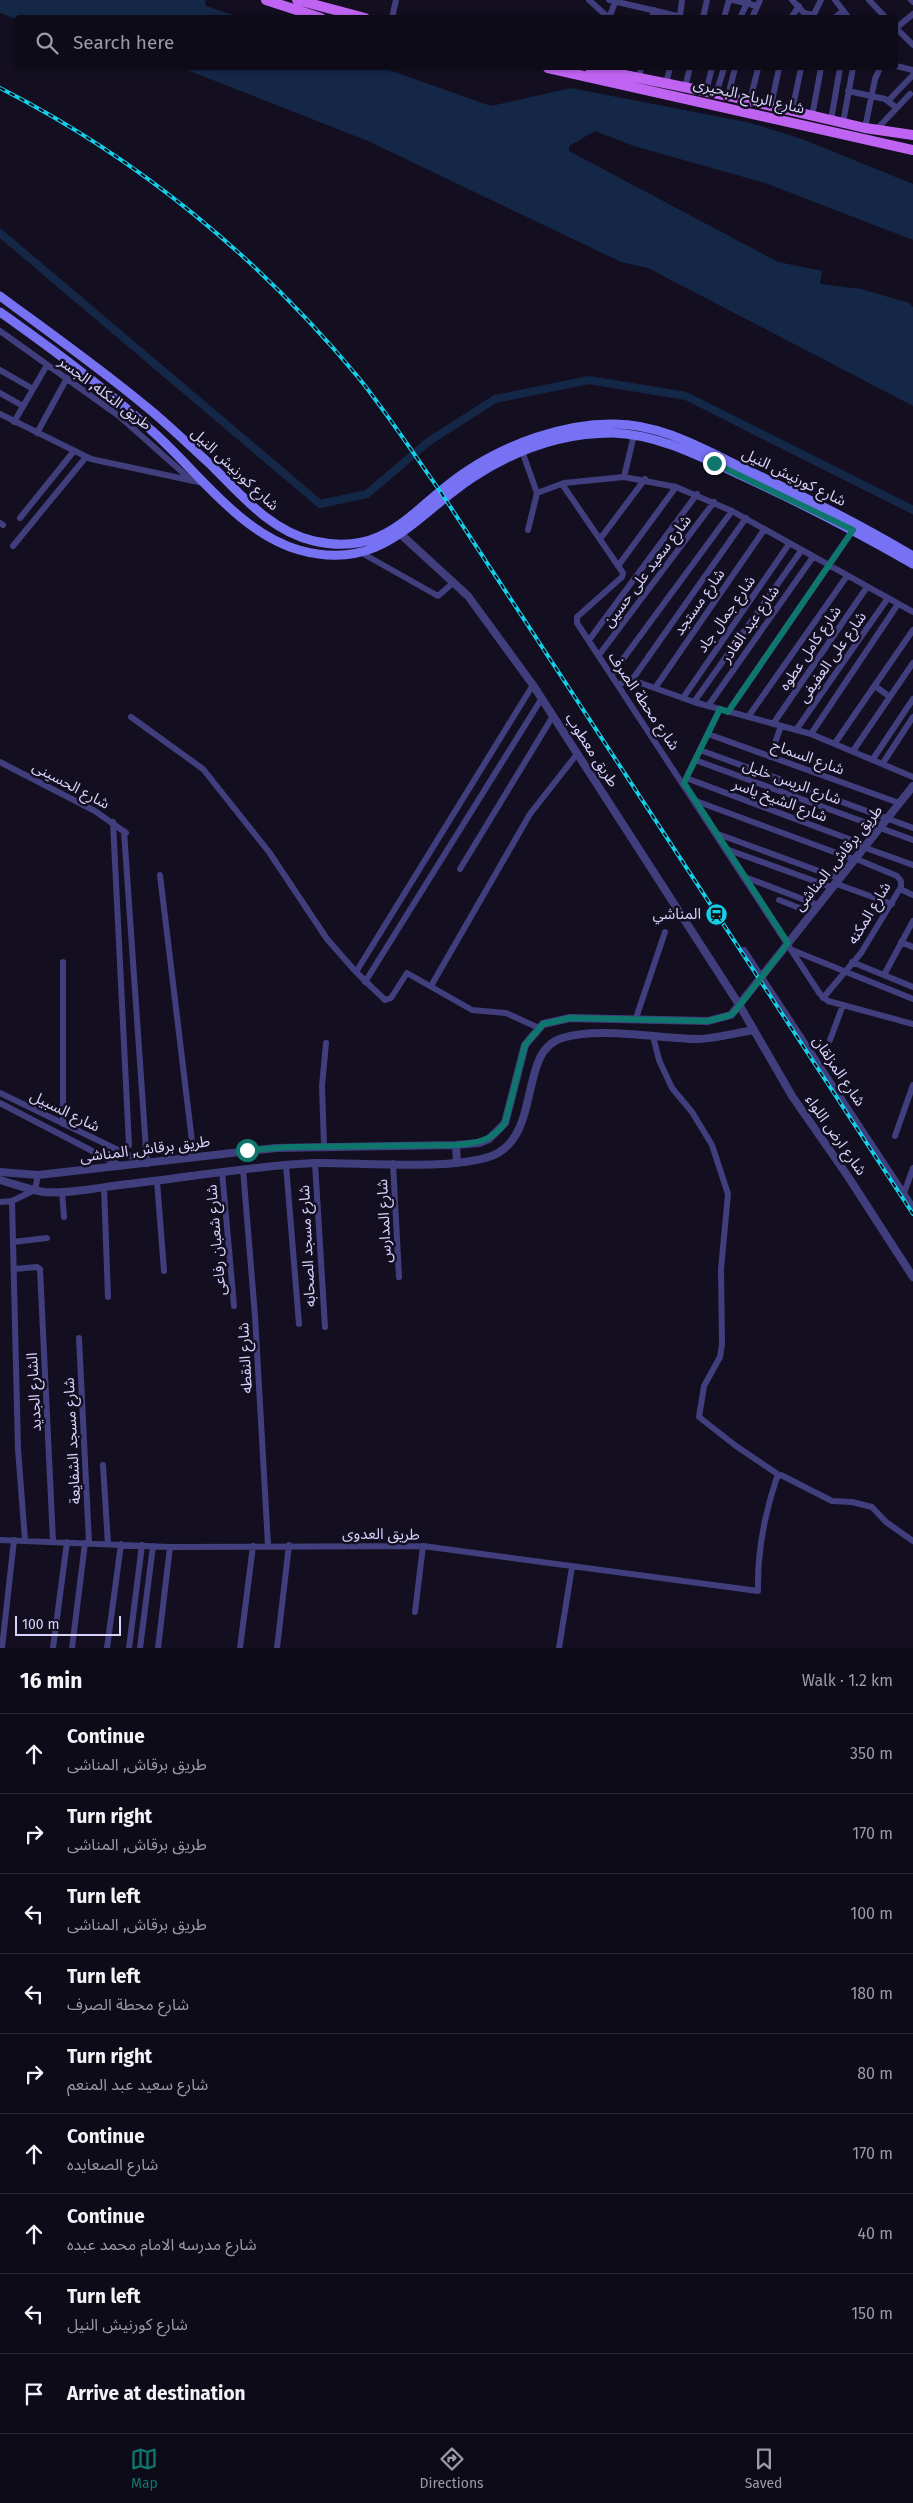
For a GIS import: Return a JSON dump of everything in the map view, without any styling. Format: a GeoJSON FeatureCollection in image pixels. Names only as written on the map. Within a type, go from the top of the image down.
{"type":"FeatureCollection","features":[{"type":"Feature","properties":{"kind":"main road"},"geometry":{"type":"LineString","coordinates":[[266,0],[312,15]]}},
{"type":"Feature","properties":{"kind":"main road"},"geometry":{"type":"LineString","coordinates":[[297,0],[354,15]]}},
{"type":"Feature","properties":{"kind":"main road","name":"شارع الرياح البحيرى"},"geometry":{"type":"LineString","coordinates":[[557,70],[911,150]]}},
{"type":"Feature","properties":{"kind":"main road","name":"شارع الرياح البحيرى"},"geometry":{"type":"LineString","coordinates":[[624,71],[640,73],[666,83],[842,123],[913,136]]}},
{"type":"Feature","properties":{"kind":"main road","name":"شارع كورنيش النيل"},"geometry":{"type":"LineString","coordinates":[[0,296],[148,409],[258,510],[284,530],[299,536],[331,543],[364,541],[398,532]]}},
{"type":"Feature","properties":{"kind":"main road","name":"شارع كورنيش النيل"},"geometry":{"type":"LineString","coordinates":[[0,312],[125,407],[248,522],[279,542],[296,549],[322,555],[360,552],[398,532],[467,476],[517,445],[550,433],[619,424],[659,436],[735,464],[913,556]]}},
{"type":"Feature","properties":{"kind":"main road","name":"شارع كورنيش النيل"},"geometry":{"type":"LineString","coordinates":[[467,476],[522,450],[578,436],[611,433],[659,436],[853,530],[867,533],[913,564]]}},
{"type":"Feature","properties":{"kind":"street"},"geometry":{"type":"LineString","coordinates":[[393,15],[396,0]]}},
{"type":"Feature","properties":{"kind":"street"},"geometry":{"type":"LineString","coordinates":[[589,0],[606,15]]}},
{"type":"Feature","properties":{"kind":"street"},"geometry":{"type":"LineString","coordinates":[[610,15],[614,0],[674,15]]}},
{"type":"Feature","properties":{"kind":"street"},"geometry":{"type":"LineString","coordinates":[[682,0],[682,15]]}},
{"type":"Feature","properties":{"kind":"street"},"geometry":{"type":"LineString","coordinates":[[704,15],[707,0]]}},
{"type":"Feature","properties":{"kind":"street"},"geometry":{"type":"LineString","coordinates":[[725,15],[729,0]]}},
{"type":"Feature","properties":{"kind":"street"},"geometry":{"type":"LineString","coordinates":[[733,0],[758,3],[753,15]]}},
{"type":"Feature","properties":{"kind":"street"},"geometry":{"type":"LineString","coordinates":[[792,0],[804,13],[810,15]]}},
{"type":"Feature","properties":{"kind":"street"},"geometry":{"type":"LineString","coordinates":[[814,15],[821,0]]}},
{"type":"Feature","properties":{"kind":"street"},"geometry":{"type":"LineString","coordinates":[[835,0],[846,15]]}},
{"type":"Feature","properties":{"kind":"street"},"geometry":{"type":"LineString","coordinates":[[869,0],[883,15]]}},
{"type":"Feature","properties":{"kind":"street"},"geometry":{"type":"LineString","coordinates":[[742,15],[748,2]]}},
{"type":"Feature","properties":{"kind":"street"},"geometry":{"type":"LineString","coordinates":[[793,15],[799,6]]}},
{"type":"Feature","properties":{"kind":"street"},"geometry":{"type":"LineString","coordinates":[[653,15],[654,10]]}},
{"type":"Feature","properties":{"kind":"street"},"geometry":{"type":"LineString","coordinates":[[838,15],[843,11]]}},
{"type":"Feature","properties":{"kind":"street"},"geometry":{"type":"LineString","coordinates":[[898,26],[913,14]]}},
{"type":"Feature","properties":{"kind":"street"},"geometry":{"type":"LineString","coordinates":[[898,30],[913,45]]}},
{"type":"Feature","properties":{"kind":"street"},"geometry":{"type":"LineString","coordinates":[[906,38],[913,32]]}},
{"type":"Feature","properties":{"kind":"street"},"geometry":{"type":"LineString","coordinates":[[898,66],[913,70]]}},
{"type":"Feature","properties":{"kind":"street"},"geometry":{"type":"LineString","coordinates":[[666,83],[669,70]]}},
{"type":"Feature","properties":{"kind":"street"},"geometry":{"type":"LineString","coordinates":[[685,87],[689,70]]}},
{"type":"Feature","properties":{"kind":"street"},"geometry":{"type":"LineString","coordinates":[[706,91],[711,70]]}},
{"type":"Feature","properties":{"kind":"street"},"geometry":{"type":"LineString","coordinates":[[716,94],[723,70]]}},
{"type":"Feature","properties":{"kind":"street"},"geometry":{"type":"LineString","coordinates":[[728,96],[734,70]]}},
{"type":"Feature","properties":{"kind":"street"},"geometry":{"type":"LineString","coordinates":[[750,101],[758,70]]}},
{"type":"Feature","properties":{"kind":"street"},"geometry":{"type":"LineString","coordinates":[[771,106],[779,70]]}},
{"type":"Feature","properties":{"kind":"street"},"geometry":{"type":"LineString","coordinates":[[792,111],[801,70]]}},
{"type":"Feature","properties":{"kind":"street"},"geometry":{"type":"LineString","coordinates":[[812,116],[821,70]]}},
{"type":"Feature","properties":{"kind":"street"},"geometry":{"type":"LineString","coordinates":[[831,120],[840,70]]}},
{"type":"Feature","properties":{"kind":"street"},"geometry":{"type":"LineString","coordinates":[[842,123],[853,70]]}},
{"type":"Feature","properties":{"kind":"street"},"geometry":{"type":"LineString","coordinates":[[865,128],[871,96],[879,70]]}},
{"type":"Feature","properties":{"kind":"street"},"geometry":{"type":"LineString","coordinates":[[888,101],[913,75]]}},
{"type":"Feature","properties":{"kind":"street"},"geometry":{"type":"LineString","coordinates":[[848,91],[888,101],[897,108]]}},
{"type":"Feature","properties":{"kind":"street"},"geometry":{"type":"LineString","coordinates":[[876,130],[910,94]]}},
{"type":"Feature","properties":{"kind":"street"},"geometry":{"type":"LineString","coordinates":[[911,150],[913,136]]}},
{"type":"Feature","properties":{"kind":"street","name":"طريق النكله, الجسر"},"geometry":{"type":"LineString","coordinates":[[1,333],[119,416],[190,479]]}},
{"type":"Feature","properties":{"kind":"street"},"geometry":{"type":"LineString","coordinates":[[14,422],[47,364]]}},
{"type":"Feature","properties":{"kind":"street"},"geometry":{"type":"LineString","coordinates":[[0,370],[33,389]]}},
{"type":"Feature","properties":{"kind":"street"},"geometry":{"type":"LineString","coordinates":[[37,433],[67,378]]}},
{"type":"Feature","properties":{"kind":"street"},"geometry":{"type":"LineString","coordinates":[[0,393],[23,406]]}},
{"type":"Feature","properties":{"kind":"street"},"geometry":{"type":"LineString","coordinates":[[0,414],[99,462],[190,479],[208,485]]}},
{"type":"Feature","properties":{"kind":"street"},"geometry":{"type":"LineString","coordinates":[[624,477],[634,435]]}},
{"type":"Feature","properties":{"kind":"street"},"geometry":{"type":"LineString","coordinates":[[522,450],[536,493],[528,530]]}},
{"type":"Feature","properties":{"kind":"street"},"geometry":{"type":"LineString","coordinates":[[20,518],[74,451]]}},
{"type":"Feature","properties":{"kind":"street"},"geometry":{"type":"LineString","coordinates":[[13,546],[86,457]]}},
{"type":"Feature","properties":{"kind":"street"},"geometry":{"type":"LineString","coordinates":[[536,493],[562,484],[624,477],[645,479],[676,487],[697,494],[746,518],[801,551],[913,612]]}},
{"type":"Feature","properties":{"kind":"street"},"geometry":{"type":"LineString","coordinates":[[600,539],[645,479]]}},
{"type":"Feature","properties":{"kind":"street"},"geometry":{"type":"LineString","coordinates":[[562,484],[618,566],[676,487]]}},
{"type":"Feature","properties":{"kind":"street"},"geometry":{"type":"LineString","coordinates":[[589,640],[697,494]]}},
{"type":"Feature","properties":{"kind":"street","name":"شارع سعيد على حسين"},"geometry":{"type":"LineString","coordinates":[[599,655],[714,502]]}},
{"type":"Feature","properties":{"kind":"street"},"geometry":{"type":"LineString","coordinates":[[612,674],[732,511]]}},
{"type":"Feature","properties":{"kind":"street"},"geometry":{"type":"LineString","coordinates":[[632,680],[746,518]]}},
{"type":"Feature","properties":{"kind":"street","name":"شارع مستجد"},"geometry":{"type":"LineString","coordinates":[[655,688],[764,530]]}},
{"type":"Feature","properties":{"kind":"street"},"geometry":{"type":"LineString","coordinates":[[728,712],[853,530]]}},
{"type":"Feature","properties":{"kind":"street","name":"طريق معطوب"},"geometry":{"type":"LineString","coordinates":[[398,532],[454,582],[478,607],[542,698],[742,1009]]}},
{"type":"Feature","properties":{"kind":"street","name":"شارع جمال جاد"},"geometry":{"type":"LineString","coordinates":[[683,698],[789,544]]}},
{"type":"Feature","properties":{"kind":"street"},"geometry":{"type":"LineString","coordinates":[[694,702],[801,551]]}},
{"type":"Feature","properties":{"kind":"street"},"geometry":{"type":"LineString","coordinates":[[360,552],[438,596],[454,582]]}},
{"type":"Feature","properties":{"kind":"street","name":"شارع عبد القادر"},"geometry":{"type":"LineString","coordinates":[[708,706],[813,557]]}},
{"type":"Feature","properties":{"kind":"street","name":"شارع محطة الصرف"},"geometry":{"type":"LineString","coordinates":[[618,566],[623,572],[622,577],[576,619],[685,781],[725,849],[823,998]]}},
{"type":"Feature","properties":{"kind":"street"},"geometry":{"type":"LineString","coordinates":[[748,717],[847,576]]}},
{"type":"Feature","properties":{"kind":"street","name":"شارع كامل عطوه"},"geometry":{"type":"LineString","coordinates":[[773,724],[867,586]]}},
{"type":"Feature","properties":{"kind":"street","name":"شارع على العفيفى"},"geometry":{"type":"LineString","coordinates":[[796,730],[888,598]]}},
{"type":"Feature","properties":{"kind":"street"},"geometry":{"type":"LineString","coordinates":[[811,734],[898,604]]}},
{"type":"Feature","properties":{"kind":"street"},"geometry":{"type":"LineString","coordinates":[[835,744],[913,630]]}},
{"type":"Feature","properties":{"kind":"street"},"geometry":{"type":"LineString","coordinates":[[853,751],[913,662]]}},
{"type":"Feature","properties":{"kind":"street"},"geometry":{"type":"LineString","coordinates":[[619,684],[632,680],[694,702],[811,734],[913,777]]}},
{"type":"Feature","properties":{"kind":"street"},"geometry":{"type":"LineString","coordinates":[[356,972],[533,685]]}},
{"type":"Feature","properties":{"kind":"street"},"geometry":{"type":"LineString","coordinates":[[875,686],[886,694]]}},
{"type":"Feature","properties":{"kind":"street"},"geometry":{"type":"LineString","coordinates":[[365,982],[542,698]]}},
{"type":"Feature","properties":{"kind":"street"},"geometry":{"type":"LineString","coordinates":[[873,759],[913,699]]}},
{"type":"Feature","properties":{"kind":"street"},"geometry":{"type":"LineString","coordinates":[[685,781],[720,709]]}},
{"type":"Feature","properties":{"kind":"street"},"geometry":{"type":"LineString","coordinates":[[460,869],[553,716]]}},
{"type":"Feature","properties":{"kind":"street"},"geometry":{"type":"LineString","coordinates":[[131,717],[203,769],[269,852],[328,939],[365,982],[388,1001],[407,973],[472,1010],[518,1016],[539,1028]]}},
{"type":"Feature","properties":{"kind":"street"},"geometry":{"type":"LineString","coordinates":[[883,763],[913,717]]}},
{"type":"Feature","properties":{"kind":"street"},"geometry":{"type":"LineString","coordinates":[[770,757],[782,726]]}},
{"type":"Feature","properties":{"kind":"street","name":"شارع السماح"},"geometry":{"type":"LineString","coordinates":[[708,734],[899,804]]}},
{"type":"Feature","properties":{"kind":"street"},"geometry":{"type":"LineString","coordinates":[[700,750],[913,828]]}},
{"type":"Feature","properties":{"kind":"street"},"geometry":{"type":"LineString","coordinates":[[431,986],[530,814],[577,754]]}},
{"type":"Feature","properties":{"kind":"street","name":"شارع الريس خليل"},"geometry":{"type":"LineString","coordinates":[[695,760],[913,840]]}},
{"type":"Feature","properties":{"kind":"street","name":"شارع الحسينى"},"geometry":{"type":"LineString","coordinates":[[0,762],[114,822],[125,832],[147,1164]]}},
{"type":"Feature","properties":{"kind":"street","name":"شارع الشيخ ياسر"},"geometry":{"type":"LineString","coordinates":[[685,781],[913,865]]}},
{"type":"Feature","properties":{"kind":"street","name":"طريق برقاش, المناشى"},"geometry":{"type":"LineString","coordinates":[[0,1172],[38,1175],[276,1148],[456,1145],[479,1142],[489,1138],[505,1123],[525,1045],[539,1028],[554,1020],[570,1018],[636,1018],[708,1021],[731,1015],[742,1009],[745,998],[752,987],[789,946],[834,883],[913,786]]}},
{"type":"Feature","properties":{"kind":"street"},"geometry":{"type":"LineString","coordinates":[[696,802],[854,859]]}},
{"type":"Feature","properties":{"kind":"street"},"geometry":{"type":"LineString","coordinates":[[114,822],[129,1144]]}},
{"type":"Feature","properties":{"kind":"street"},"geometry":{"type":"LineString","coordinates":[[715,833],[834,883]]}},
{"type":"Feature","properties":{"kind":"street"},"geometry":{"type":"LineString","coordinates":[[725,849],[834,883],[892,904]]}},
{"type":"Feature","properties":{"kind":"street","name":"شارع المكنه"},"geometry":{"type":"LineString","coordinates":[[823,998],[842,972],[861,953],[892,904],[902,884],[897,876],[854,859]]}},
{"type":"Feature","properties":{"kind":"street"},"geometry":{"type":"LineString","coordinates":[[160,875],[194,1158]]}},
{"type":"Feature","properties":{"kind":"street"},"geometry":{"type":"LineString","coordinates":[[744,876],[818,905]]}},
{"type":"Feature","properties":{"kind":"street"},"geometry":{"type":"LineString","coordinates":[[900,889],[913,895]]}},
{"type":"Feature","properties":{"kind":"street"},"geometry":{"type":"LineString","coordinates":[[779,900],[812,913]]}},
{"type":"Feature","properties":{"kind":"street"},"geometry":{"type":"LineString","coordinates":[[884,975],[913,921]]}},
{"type":"Feature","properties":{"kind":"street"},"geometry":{"type":"LineString","coordinates":[[636,1018],[665,932]]}},
{"type":"Feature","properties":{"kind":"street"},"geometry":{"type":"LineString","coordinates":[[902,942],[913,947]]}},
{"type":"Feature","properties":{"kind":"street"},"geometry":{"type":"LineString","coordinates":[[789,946],[842,972],[913,999]]}},
{"type":"Feature","properties":{"kind":"street","name":"شارع المزلقان"},"geometry":{"type":"LineString","coordinates":[[744,950],[913,1207]]}},
{"type":"Feature","properties":{"kind":"street"},"geometry":{"type":"LineString","coordinates":[[62,962],[63,1124]]}},
{"type":"Feature","properties":{"kind":"street"},"geometry":{"type":"LineString","coordinates":[[852,962],[913,986]]}},
{"type":"Feature","properties":{"kind":"street"},"geometry":{"type":"LineString","coordinates":[[823,998],[913,1024]]}},
{"type":"Feature","properties":{"kind":"street"},"geometry":{"type":"LineString","coordinates":[[830,1040],[843,1005]]}},
{"type":"Feature","properties":{"kind":"street","name":"شارع ارض اللواء"},"geometry":{"type":"LineString","coordinates":[[742,1009],[792,1096],[847,1175],[913,1277]]}},
{"type":"Feature","properties":{"kind":"street","name":"طريق برقاش, المناشى"},"geometry":{"type":"LineString","coordinates":[[0,1180],[35,1190],[62,1191],[157,1181],[222,1171],[315,1163],[457,1163],[486,1159],[500,1151],[512,1140],[521,1126],[527,1111],[537,1065],[550,1044],[561,1038],[574,1035],[612,1034],[700,1038],[752,1027]]}},
{"type":"Feature","properties":{"kind":"street"},"geometry":{"type":"LineString","coordinates":[[653,1036],[654,1046],[672,1088],[692,1112],[712,1145],[728,1194],[721,1269],[722,1344],[720,1357],[704,1386],[699,1417],[736,1446],[779,1475],[832,1501],[852,1502],[872,1508],[886,1522],[913,1541]]}},
{"type":"Feature","properties":{"kind":"street"},"geometry":{"type":"LineString","coordinates":[[324,1146],[322,1076],[326,1043]]}},
{"type":"Feature","properties":{"kind":"street"},"geometry":{"type":"LineString","coordinates":[[895,1136],[913,1085]]}},
{"type":"Feature","properties":{"kind":"street","name":"شارع السبيل"},"geometry":{"type":"LineString","coordinates":[[0,1093],[147,1164]]}},
{"type":"Feature","properties":{"kind":"street","name":"شارع السبيل"},"geometry":{"type":"LineString","coordinates":[[0,1103],[123,1166]]}},
{"type":"Feature","properties":{"kind":"street"},"geometry":{"type":"LineString","coordinates":[[456,1145],[457,1163]]}},
{"type":"Feature","properties":{"kind":"street","name":"شارع مسجد الصحابه"},"geometry":{"type":"LineString","coordinates":[[315,1163],[324,1327]]}},
{"type":"Feature","properties":{"kind":"street","name":"شارع المدارس"},"geometry":{"type":"LineString","coordinates":[[393,1163],[399,1278]]}},
{"type":"Feature","properties":{"kind":"street"},"geometry":{"type":"LineString","coordinates":[[286,1166],[299,1324]]}},
{"type":"Feature","properties":{"kind":"street"},"geometry":{"type":"LineString","coordinates":[[904,1193],[913,1168]]}},
{"type":"Feature","properties":{"kind":"street","name":"شارع النقطه"},"geometry":{"type":"LineString","coordinates":[[243,1169],[255,1316],[268,1546]]}},
{"type":"Feature","properties":{"kind":"street","name":"شارع شعبان رفاعى"},"geometry":{"type":"LineString","coordinates":[[222,1171],[234,1306]]}},
{"type":"Feature","properties":{"kind":"street"},"geometry":{"type":"LineString","coordinates":[[0,1202],[12,1201],[35,1190],[38,1175]]}},
{"type":"Feature","properties":{"kind":"street"},"geometry":{"type":"LineString","coordinates":[[157,1181],[164,1271]]}},
{"type":"Feature","properties":{"kind":"street"},"geometry":{"type":"LineString","coordinates":[[104,1187],[108,1297]]}},
{"type":"Feature","properties":{"kind":"street"},"geometry":{"type":"LineString","coordinates":[[62,1191],[64,1217]]}},
{"type":"Feature","properties":{"kind":"street"},"geometry":{"type":"LineString","coordinates":[[12,1201],[18,1449],[25,1540]]}},
{"type":"Feature","properties":{"kind":"street"},"geometry":{"type":"LineString","coordinates":[[13,1242],[47,1238]]}},
{"type":"Feature","properties":{"kind":"street","name":"الشارع الجديد"},"geometry":{"type":"LineString","coordinates":[[14,1269],[38,1267],[40,1269],[53,1541]]}},
{"type":"Feature","properties":{"kind":"street","name":"شارع مسجد الشفايعة"},"geometry":{"type":"LineString","coordinates":[[72,1648],[87,1543],[79,1338]]}},
{"type":"Feature","properties":{"kind":"street"},"geometry":{"type":"LineString","coordinates":[[104,1465],[108,1544]]}},
{"type":"Feature","properties":{"kind":"street","name":"طريق العدوى"},"geometry":{"type":"LineString","coordinates":[[0,1540],[170,1547],[289,1545],[422,1546],[758,1591],[765,1521],[769,1500],[779,1475]]}},
{"type":"Feature","properties":{"kind":"street"},"geometry":{"type":"LineString","coordinates":[[2,1648],[14,1540]]}},
{"type":"Feature","properties":{"kind":"street"},"geometry":{"type":"LineString","coordinates":[[53,1648],[67,1542]]}},
{"type":"Feature","properties":{"kind":"street"},"geometry":{"type":"LineString","coordinates":[[107,1648],[121,1544]]}},
{"type":"Feature","properties":{"kind":"street"},"geometry":{"type":"LineString","coordinates":[[129,1648],[142,1545]]}},
{"type":"Feature","properties":{"kind":"street"},"geometry":{"type":"LineString","coordinates":[[277,1648],[289,1545]]}},
{"type":"Feature","properties":{"kind":"street"},"geometry":{"type":"LineString","coordinates":[[140,1648],[153,1546]]}},
{"type":"Feature","properties":{"kind":"street"},"geometry":{"type":"LineString","coordinates":[[240,1648],[254,1546]]}},
{"type":"Feature","properties":{"kind":"street"},"geometry":{"type":"LineString","coordinates":[[415,1612],[422,1546]]}},
{"type":"Feature","properties":{"kind":"street"},"geometry":{"type":"LineString","coordinates":[[158,1648],[170,1547]]}},
{"type":"Feature","properties":{"kind":"street"},"geometry":{"type":"LineString","coordinates":[[558,1648],[572,1567]]}},
{"type":"Feature","properties":{"kind":"water"},"geometry":{"type":"Polygon","coordinates":[[[0,0],[205,0],[206,6],[233,15],[15,15],[15,18],[0,13],[0,0]]]}},
{"type":"Feature","properties":{"kind":"water"},"geometry":{"type":"Polygon","coordinates":[[[187,70],[389,70],[491,106],[571,88],[751,123],[802,139],[913,184],[913,240],[765,183],[634,146],[595,131],[569,146],[569,151],[778,262],[822,271],[820,284],[861,289],[909,303],[913,307],[913,406],[648,268],[621,262],[368,141],[187,70]]]}},
{"type":"Feature","properties":{"kind":"waterway"},"geometry":{"type":"LineString","coordinates":[[0,233],[320,504],[367,494],[428,442],[495,399],[589,380],[686,396],[913,510]]}},
{"type":"Feature","properties":{"kind":"railway"},"geometry":{"type":"LineString","coordinates":[[0,88],[100,146],[194,214],[280,291],[358,377],[440,491],[913,1214]]}},
{"type":"Feature","properties":{"kind":"place","name":"المناشي"},"geometry":{"type":"Point","coordinates":[717,914]}},
{"type":"Feature","properties":{"kind":"route"},"geometry":{"type":"LineString","coordinates":[[247,1150],[291,1147],[456,1145],[479,1142],[498,1132],[505,1123],[525,1045],[543,1024],[554,1020],[570,1018],[708,1021],[720,1019],[731,1015],[740,1006],[788,943],[684,783],[720,709],[728,712],[853,530],[714,463]]}}]}
